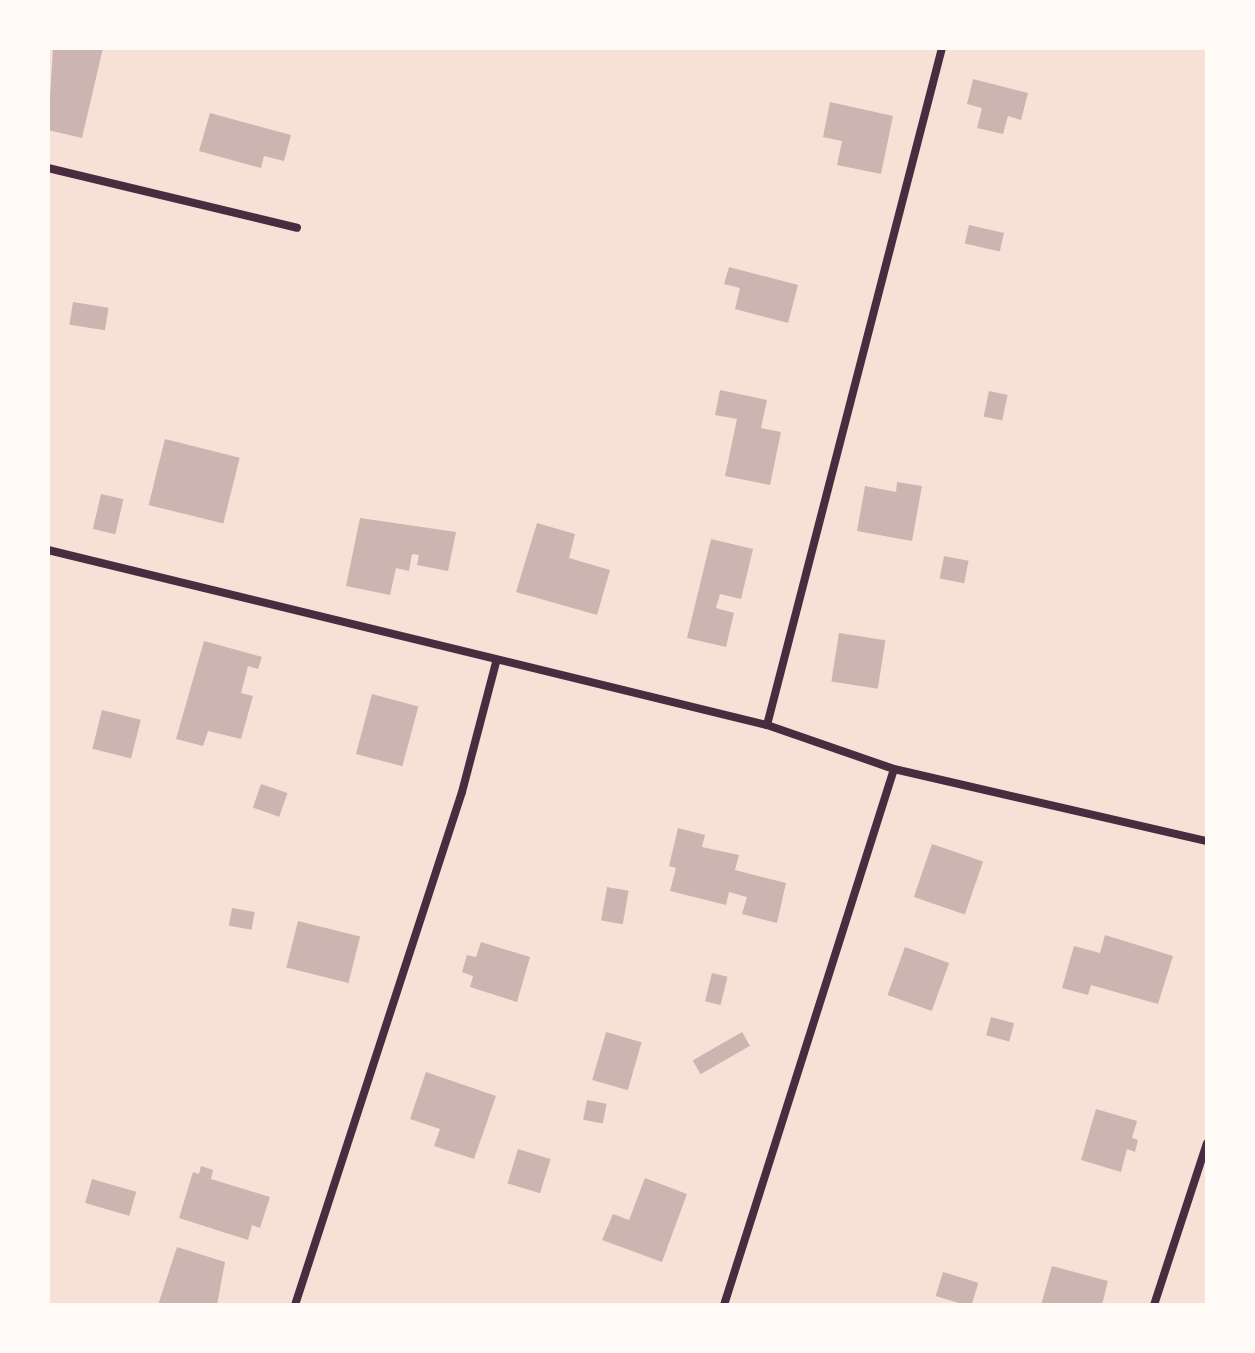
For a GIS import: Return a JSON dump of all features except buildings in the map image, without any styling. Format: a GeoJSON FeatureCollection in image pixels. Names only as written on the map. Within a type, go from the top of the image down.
{"type":"FeatureCollection","features":[{"type":"Feature","properties":{"kind":"street"},"geometry":{"type":"LineString","coordinates":[[767,725],[942,48]]}},
{"type":"Feature","properties":{"kind":"street"},"geometry":{"type":"LineString","coordinates":[[48,168],[297,228]]}},
{"type":"Feature","properties":{"kind":"street"},"geometry":{"type":"LineString","coordinates":[[48,550],[496,662],[767,725],[894,769],[1207,841]]}},
{"type":"Feature","properties":{"kind":"street"},"geometry":{"type":"LineString","coordinates":[[295,1305],[462,792],[496,662]]}},
{"type":"Feature","properties":{"kind":"street"},"geometry":{"type":"LineString","coordinates":[[724,1305],[894,769]]}},
{"type":"Feature","properties":{"kind":"street"},"geometry":{"type":"LineString","coordinates":[[1154,1305],[1207,1143]]}}]}
